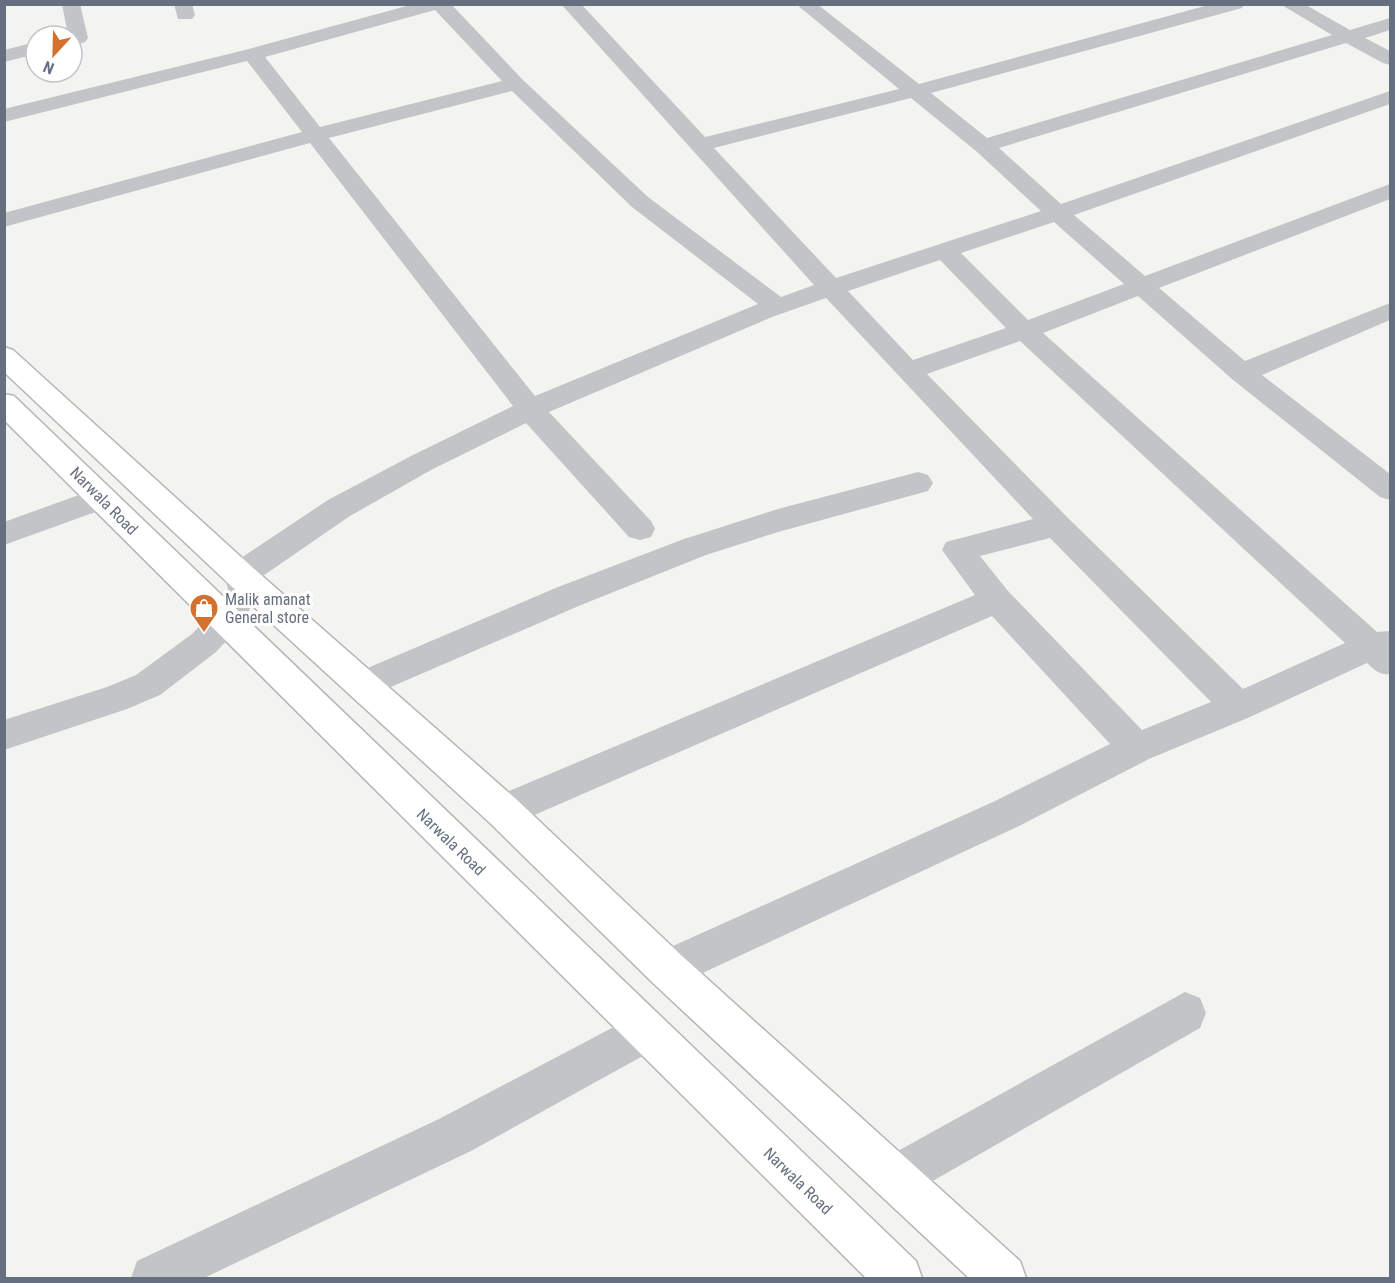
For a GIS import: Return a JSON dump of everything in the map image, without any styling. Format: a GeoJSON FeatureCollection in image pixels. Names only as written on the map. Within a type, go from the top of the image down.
{"type":"FeatureCollection","features":[{"type":"Feature","properties":{"kind":"main road"},"geometry":{"type":"LineString","coordinates":[[4,356],[240,575],[503,811],[667,969],[1003,1278]]}},
{"type":"Feature","properties":{"kind":"main road","name":"Narwala Road"},"geometry":{"type":"LineString","coordinates":[[4,403],[644,1032],[899,1278]]}},
{"type":"Feature","properties":{"kind":"street"},"geometry":{"type":"LineString","coordinates":[[71,4],[75,24]]}},
{"type":"Feature","properties":{"kind":"street"},"geometry":{"type":"LineString","coordinates":[[4,116],[252,54],[438,4],[516,84],[640,202],[778,308]]}},
{"type":"Feature","properties":{"kind":"street"},"geometry":{"type":"LineString","coordinates":[[570,4],[833,289],[1056,525],[1238,708]]}},
{"type":"Feature","properties":{"kind":"street"},"geometry":{"type":"LineString","coordinates":[[805,4],[984,146],[1242,373],[1379,463],[1390,489]]}},
{"type":"Feature","properties":{"kind":"street"},"geometry":{"type":"LineString","coordinates":[[1172,4],[1192,17]]}},
{"type":"Feature","properties":{"kind":"street"},"geometry":{"type":"LineString","coordinates":[[700,145],[912,91],[1235,4]]}},
{"type":"Feature","properties":{"kind":"street"},"geometry":{"type":"LineString","coordinates":[[1289,4],[1390,59]]}},
{"type":"Feature","properties":{"kind":"street"},"geometry":{"type":"LineString","coordinates":[[984,146],[1130,103],[1177,86],[1390,24]]}},
{"type":"Feature","properties":{"kind":"street"},"geometry":{"type":"LineString","coordinates":[[4,56],[24,51]]}},
{"type":"Feature","properties":{"kind":"street"},"geometry":{"type":"LineString","coordinates":[[252,54],[530,409],[640,530]]}},
{"type":"Feature","properties":{"kind":"street"},"geometry":{"type":"LineString","coordinates":[[4,220],[314,135],[516,84]]}},
{"type":"Feature","properties":{"kind":"street"},"geometry":{"type":"LineString","coordinates":[[4,735],[115,699],[148,685],[204,643],[225,621],[244,589],[240,575],[339,508],[421,463],[530,409],[763,310],[778,308],[1058,213],[1390,97]]}},
{"type":"Feature","properties":{"kind":"street"},"geometry":{"type":"LineString","coordinates":[[909,370],[1024,331],[1390,191]]}},
{"type":"Feature","properties":{"kind":"street"},"geometry":{"type":"LineString","coordinates":[[667,969],[1006,814],[1136,748],[1384,651],[1024,331],[944,250]]}},
{"type":"Feature","properties":{"kind":"street"},"geometry":{"type":"LineString","coordinates":[[1242,373],[1390,310]]}},
{"type":"Feature","properties":{"kind":"street"},"geometry":{"type":"LineString","coordinates":[[363,685],[627,573],[696,547],[803,512],[918,483]]}},
{"type":"Feature","properties":{"kind":"street"},"geometry":{"type":"LineString","coordinates":[[4,534],[101,498]]}},
{"type":"Feature","properties":{"kind":"street"},"geometry":{"type":"LineString","coordinates":[[1056,525],[957,550],[997,600],[1136,748]]}},
{"type":"Feature","properties":{"kind":"street"},"geometry":{"type":"LineString","coordinates":[[503,811],[997,600]]}},
{"type":"Feature","properties":{"kind":"street"},"geometry":{"type":"LineString","coordinates":[[894,1178],[1185,1013]]}},
{"type":"Feature","properties":{"kind":"street"},"geometry":{"type":"LineString","coordinates":[[154,1278],[455,1135],[644,1032]]}},
{"type":"Feature","properties":{"kind":"place","name":"Malik amanat General store"},"geometry":{"type":"Point","coordinates":[204,634]}}]}
